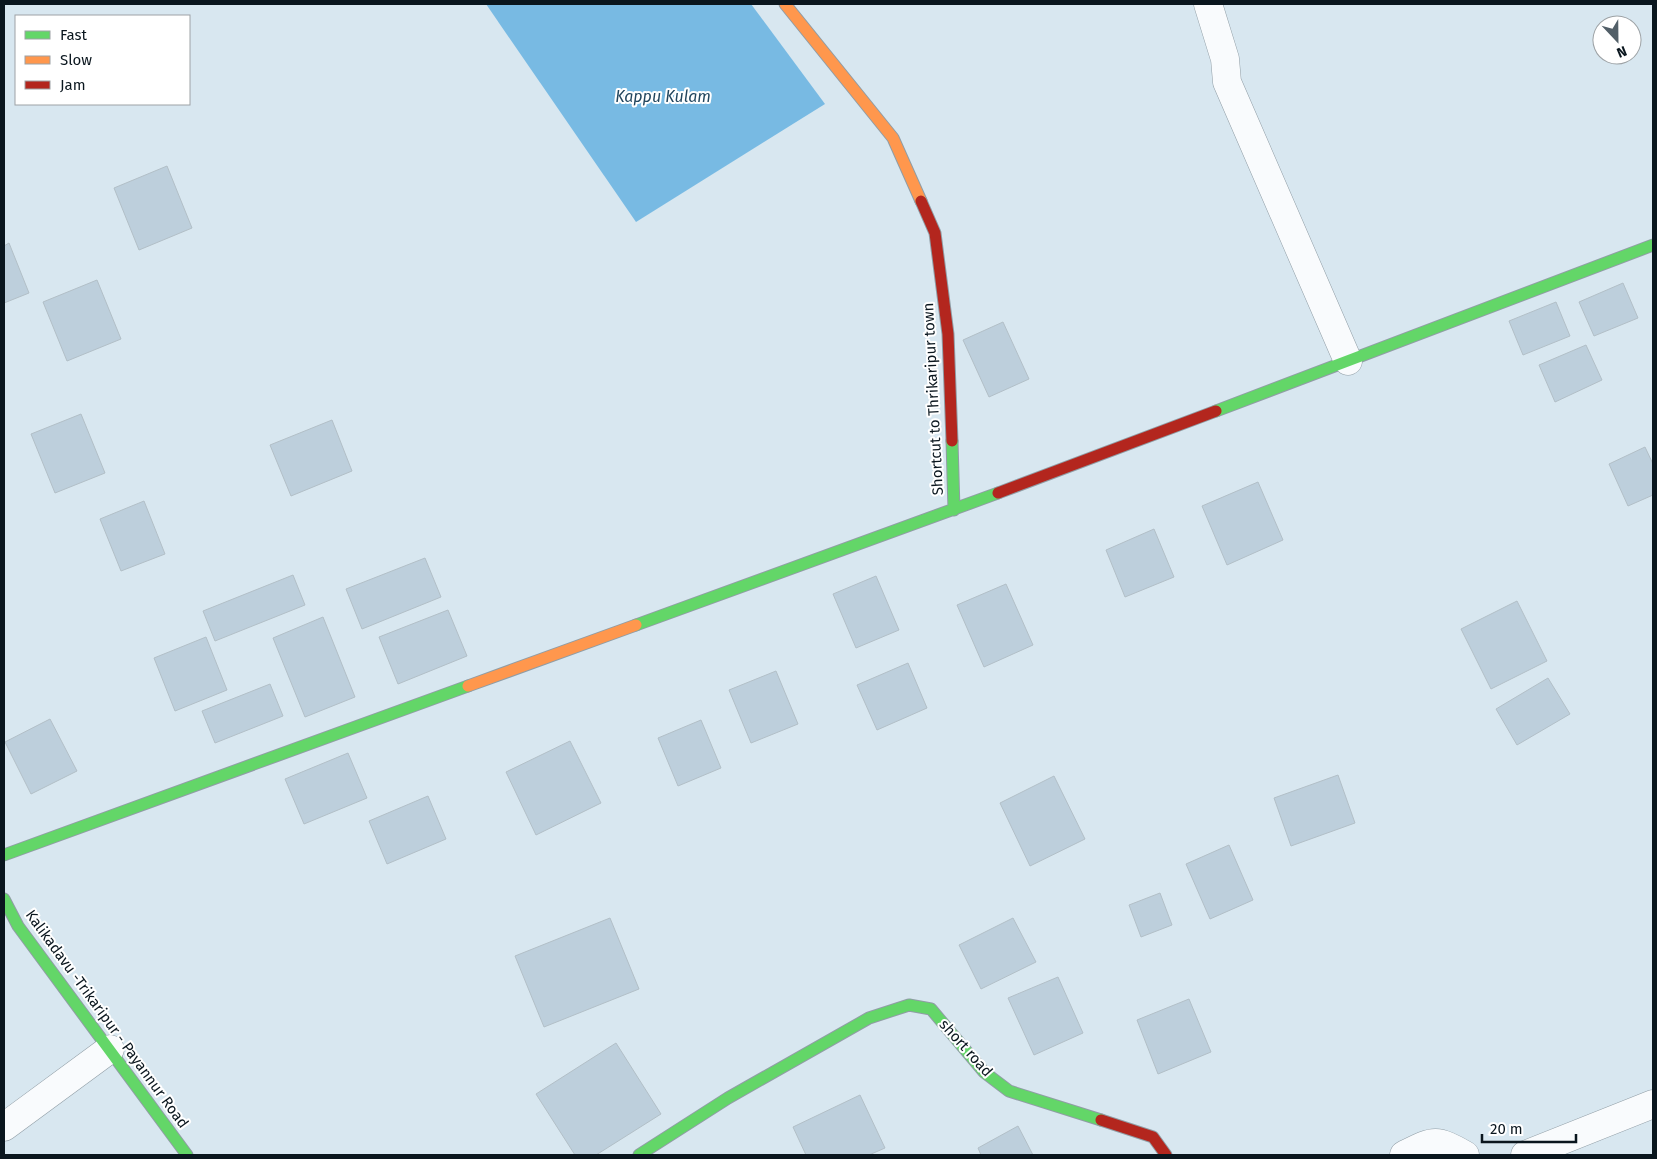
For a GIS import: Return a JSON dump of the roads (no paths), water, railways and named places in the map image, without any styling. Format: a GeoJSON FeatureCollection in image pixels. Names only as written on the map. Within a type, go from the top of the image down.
{"type":"FeatureCollection","features":[{"type":"Feature","properties":{"kind":"main road","name":"Shortcut to Thrikaripur town"},"geometry":{"type":"LineString","coordinates":[[785,4],[893,138],[935,233],[948,334],[954,510]]}},
{"type":"Feature","properties":{"kind":"main road"},"geometry":{"type":"LineString","coordinates":[[4,855],[954,510],[1653,245]]}},
{"type":"Feature","properties":{"kind":"main road","name":"Kalikadavu -Trikaripur - Payannur Road"},"geometry":{"type":"LineString","coordinates":[[4,899],[18,926],[187,1155]]}},
{"type":"Feature","properties":{"kind":"main road","name":"short road"},"geometry":{"type":"LineString","coordinates":[[640,1155],[728,1098],[869,1018],[909,1005],[932,1009],[984,1072],[1009,1091],[1153,1137],[1166,1155]]}},
{"type":"Feature","properties":{"kind":"street"},"geometry":{"type":"LineString","coordinates":[[1208,4],[1225,59],[1227,82],[1348,361]]}},
{"type":"Feature","properties":{"kind":"street"},"geometry":{"type":"LineString","coordinates":[[4,1127],[110,1049]]}},
{"type":"Feature","properties":{"kind":"street"},"geometry":{"type":"LineString","coordinates":[[1525,1155],[1653,1104]]}},
{"type":"Feature","properties":{"kind":"street"},"geometry":{"type":"LineString","coordinates":[[1404,1155],[1430,1142],[1447,1144],[1465,1155]]}},
{"type":"Feature","properties":{"kind":"water","name":"Kappu Kulam"},"geometry":{"type":"Polygon","coordinates":[[[486,4],[751,4],[825,104],[636,222],[486,4]]]}}]}
